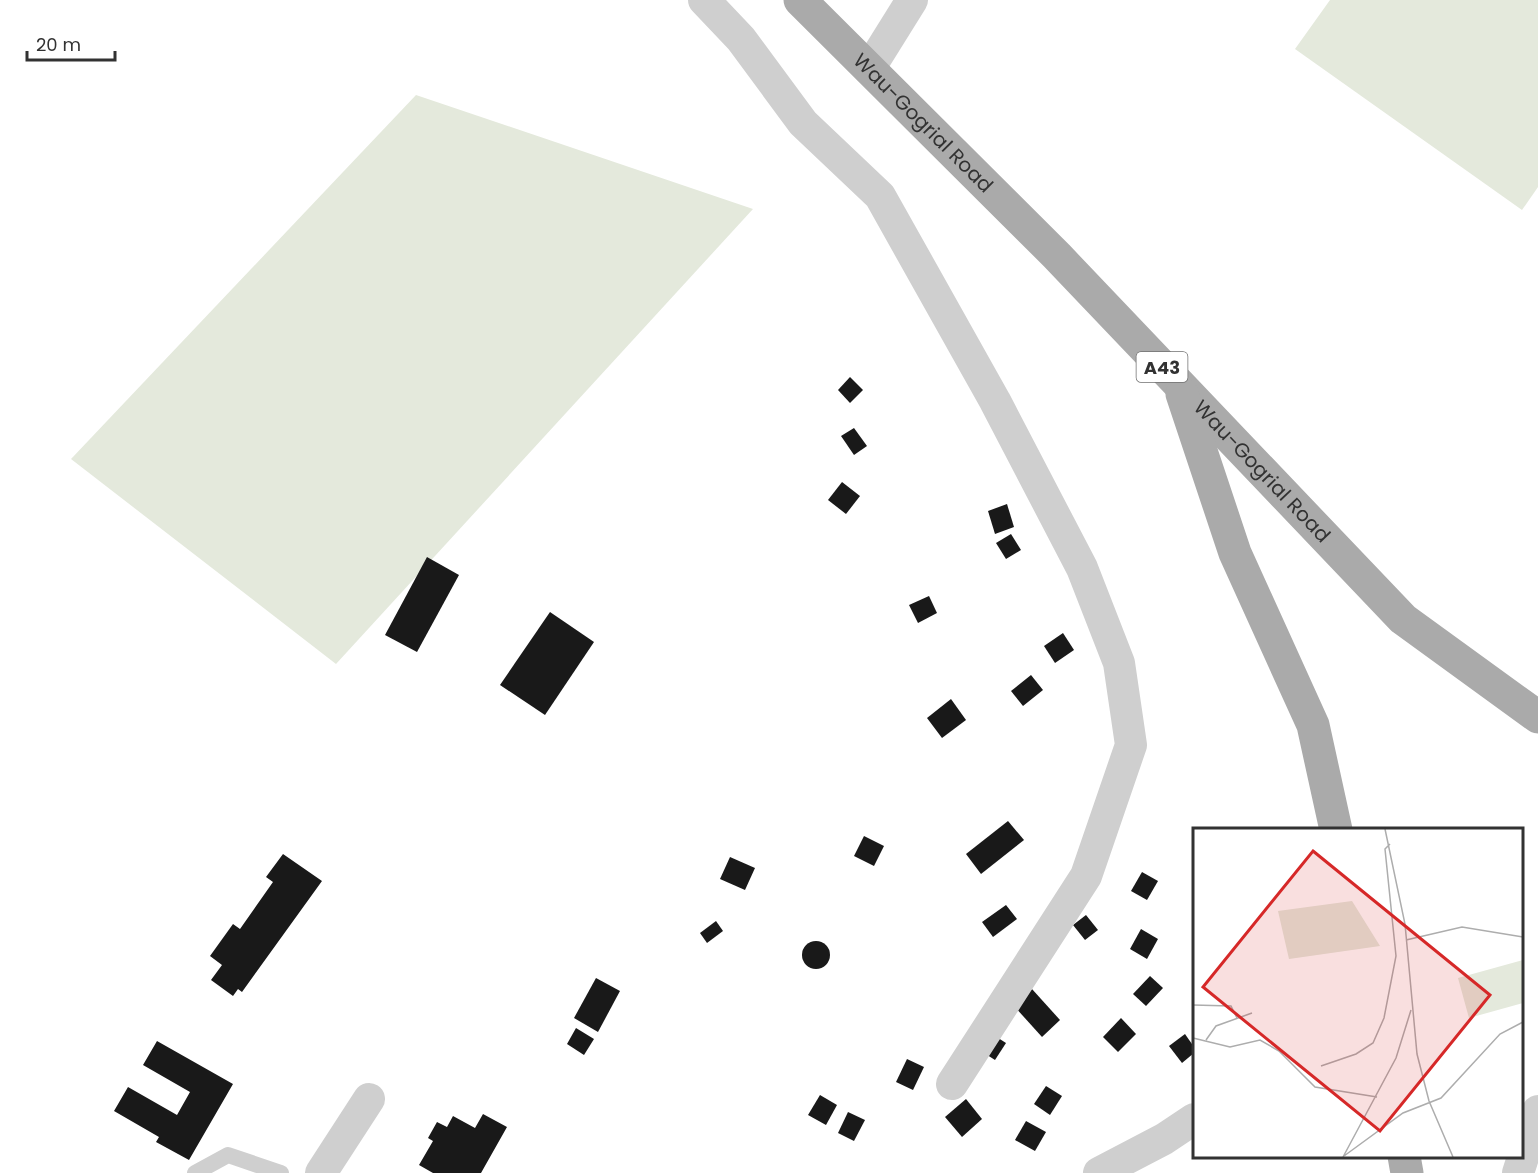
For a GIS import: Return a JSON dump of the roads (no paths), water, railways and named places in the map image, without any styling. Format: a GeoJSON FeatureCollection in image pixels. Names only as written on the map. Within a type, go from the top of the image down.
{"type":"FeatureCollection","features":[{"type":"Feature","properties":{"kind":"main road","name":"Wau-Gogrial Road"},"geometry":{"type":"LineString","coordinates":[[800,0],[1058,256],[1403,619],[1538,717]]}},
{"type":"Feature","properties":{"kind":"main road"},"geometry":{"type":"LineString","coordinates":[[1179,385],[1235,553],[1313,725],[1336,828]]}},
{"type":"Feature","properties":{"kind":"main road"},"geometry":{"type":"LineString","coordinates":[[1404,1158],[1407,1173]]}},
{"type":"Feature","properties":{"kind":"street"},"geometry":{"type":"LineString","coordinates":[[704,0],[741,39],[803,123],[880,196],[995,401],[1082,568],[1119,663],[1131,745],[1086,876],[952,1084]]}},
{"type":"Feature","properties":{"kind":"street"},"geometry":{"type":"LineString","coordinates":[[869,69],[912,0]]}},
{"type":"Feature","properties":{"kind":"street"},"geometry":{"type":"LineString","coordinates":[[321,1173],[369,1099]]}},
{"type":"Feature","properties":{"kind":"street"},"geometry":{"type":"LineString","coordinates":[[1523,1158],[1538,1111]]}},
{"type":"Feature","properties":{"kind":"street"},"geometry":{"type":"LineString","coordinates":[[1099,1173],[1164,1139],[1193,1120]]}},
{"type":"Feature","properties":{"kind":"street"},"geometry":{"type":"LineString","coordinates":[[1518,1173],[1523,1158]]}},
{"type":"Feature","properties":{"kind":"lane"},"geometry":{"type":"LineString","coordinates":[[195,1173],[228,1155],[281,1173]]}}]}
